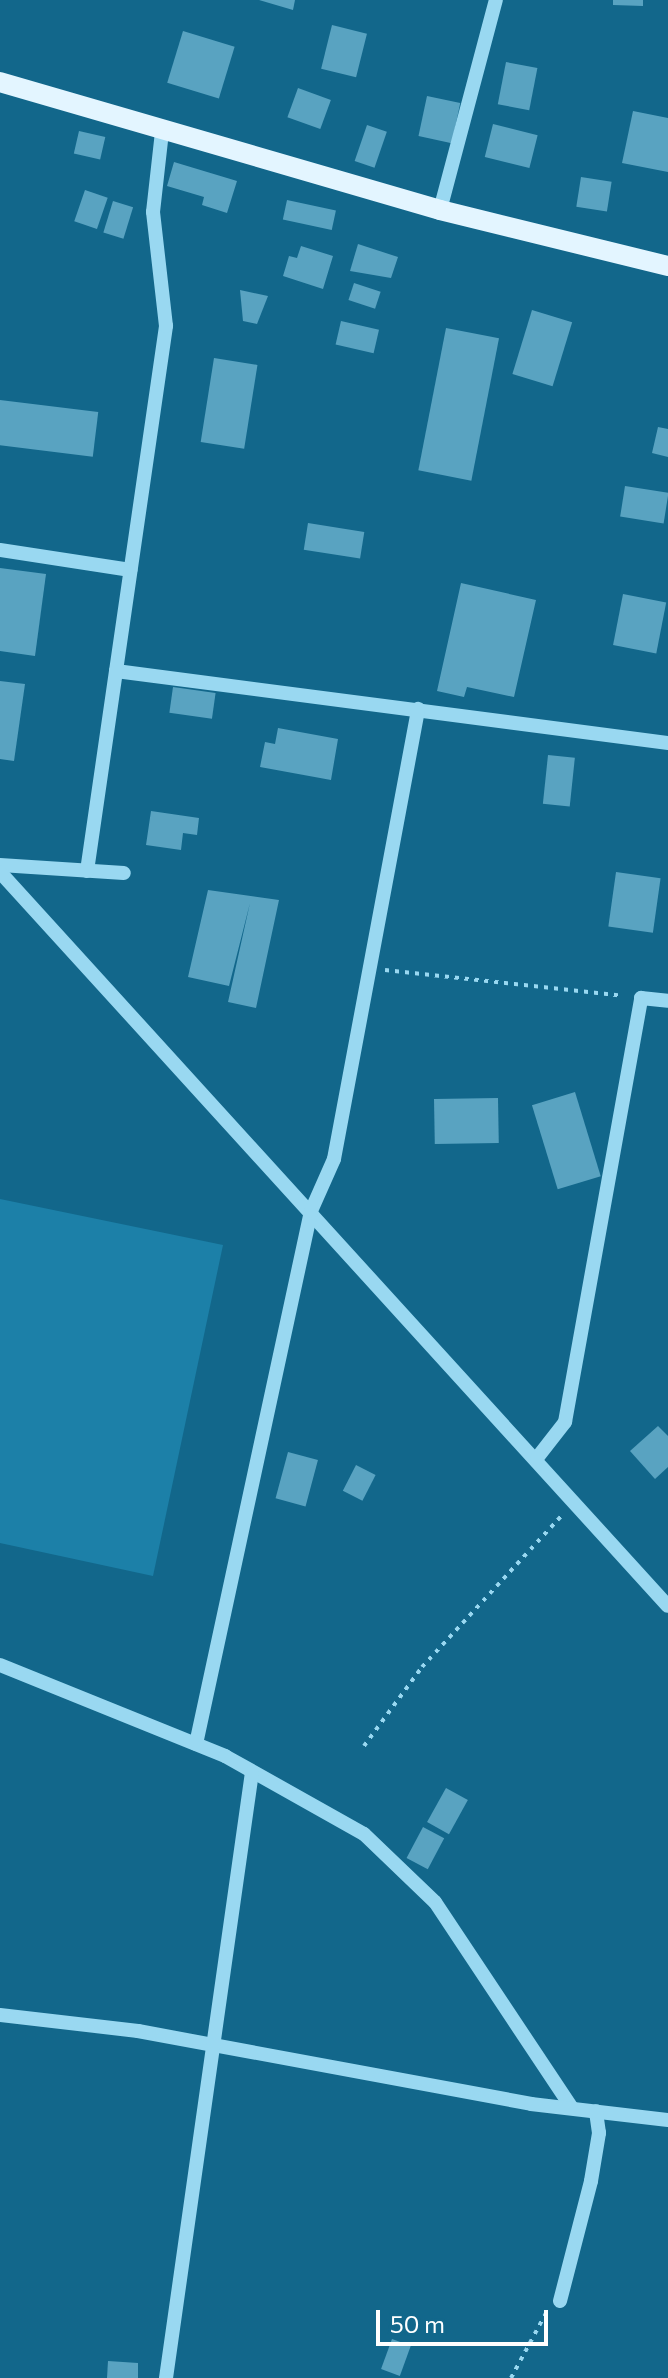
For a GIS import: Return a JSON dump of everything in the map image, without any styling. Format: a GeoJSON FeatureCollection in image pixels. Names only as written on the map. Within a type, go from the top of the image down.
{"type":"FeatureCollection","features":[{"type":"Feature","properties":{"kind":"main road"},"geometry":{"type":"LineString","coordinates":[[0,82],[162,132],[440,210],[668,266]]}},
{"type":"Feature","properties":{"kind":"street"},"geometry":{"type":"LineString","coordinates":[[440,210],[496,0]]}},
{"type":"Feature","properties":{"kind":"street"},"geometry":{"type":"LineString","coordinates":[[87,871],[166,326],[153,212],[162,132]]}},
{"type":"Feature","properties":{"kind":"street"},"geometry":{"type":"LineString","coordinates":[[0,550],[130,570]]}},
{"type":"Feature","properties":{"kind":"street"},"geometry":{"type":"LineString","coordinates":[[116,671],[668,743]]}},
{"type":"Feature","properties":{"kind":"street"},"geometry":{"type":"LineString","coordinates":[[196,1744],[311,1211],[334,1159],[418,709]]}},
{"type":"Feature","properties":{"kind":"street"},"geometry":{"type":"LineString","coordinates":[[0,865],[124,873]]}},
{"type":"Feature","properties":{"kind":"street"},"geometry":{"type":"LineString","coordinates":[[0,872],[537,1458],[668,1606]]}},
{"type":"Feature","properties":{"kind":"street"},"geometry":{"type":"LineString","coordinates":[[537,1458],[565,1422],[641,998],[668,1001]]}},
{"type":"Feature","properties":{"kind":"street"},"geometry":{"type":"LineString","coordinates":[[0,1665],[196,1744],[364,1834],[415,1881],[572,2108]]}},
{"type":"Feature","properties":{"kind":"street"},"geometry":{"type":"LineString","coordinates":[[166,2378],[252,1772]]}},
{"type":"Feature","properties":{"kind":"street"},"geometry":{"type":"LineString","coordinates":[[0,2015],[211,2046],[572,2108],[668,2120]]}},
{"type":"Feature","properties":{"kind":"street"},"geometry":{"type":"LineString","coordinates":[[560,2301],[591,2181],[599,2133],[596,2111]]}},
{"type":"Feature","properties":{"kind":"path"},"geometry":{"type":"LineString","coordinates":[[372,968],[641,998]]}},
{"type":"Feature","properties":{"kind":"path"},"geometry":{"type":"LineString","coordinates":[[364,1746],[422,1667],[575,1501]]}},
{"type":"Feature","properties":{"kind":"path"},"geometry":{"type":"LineString","coordinates":[[511,2378],[544,2315],[560,2301]]}},
{"type":"Feature","properties":{"kind":"shaded area"},"geometry":{"type":"Polygon","coordinates":[[[0,1199],[223,1245],[153,1576],[0,1543],[0,1199]]]}},
{"type":"Feature","properties":{"kind":"building"},"geometry":{"type":"Polygon","coordinates":[[[259,0],[295,0],[293,10],[259,0]]]}},
{"type":"Feature","properties":{"kind":"building"},"geometry":{"type":"Polygon","coordinates":[[[613,0],[643,0],[643,6],[613,5],[613,0]]]}},
{"type":"Feature","properties":{"kind":"building"},"geometry":{"type":"Polygon","coordinates":[[[332,25],[367,34],[356,77],[321,69],[332,25]]]}},
{"type":"Feature","properties":{"kind":"building"},"geometry":{"type":"Polygon","coordinates":[[[183,31],[235,47],[219,98],[167,83],[183,31]]]}},
{"type":"Feature","properties":{"kind":"building"},"geometry":{"type":"Polygon","coordinates":[[[506,62],[537,68],[529,110],[498,104],[506,62]]]}},
{"type":"Feature","properties":{"kind":"building"},"geometry":{"type":"Polygon","coordinates":[[[298,88],[331,100],[320,129],[287,117],[298,88]]]}},
{"type":"Feature","properties":{"kind":"building"},"geometry":{"type":"Polygon","coordinates":[[[427,96],[460,103],[452,143],[418,136],[427,96]]]}},
{"type":"Feature","properties":{"kind":"building"},"geometry":{"type":"Polygon","coordinates":[[[633,111],[668,118],[668,172],[622,163],[633,111]]]}},
{"type":"Feature","properties":{"kind":"building"},"geometry":{"type":"Polygon","coordinates":[[[493,124],[538,135],[529,168],[485,157],[493,124]]]}},
{"type":"Feature","properties":{"kind":"building"},"geometry":{"type":"Polygon","coordinates":[[[367,125],[387,132],[374,168],[355,161],[367,125]]]}},
{"type":"Feature","properties":{"kind":"building"},"geometry":{"type":"Polygon","coordinates":[[[79,131],[105,137],[100,159],[74,153],[79,131]]]}},
{"type":"Feature","properties":{"kind":"building"},"geometry":{"type":"Polygon","coordinates":[[[174,162],[237,181],[227,213],[202,205],[204,197],[167,186],[174,162]]]}},
{"type":"Feature","properties":{"kind":"building"},"geometry":{"type":"Polygon","coordinates":[[[581,177],[612,182],[607,211],[576,207],[581,177]]]}},
{"type":"Feature","properties":{"kind":"building"},"geometry":{"type":"Polygon","coordinates":[[[85,190],[108,198],[97,229],[74,221],[85,190]]]}},
{"type":"Feature","properties":{"kind":"building"},"geometry":{"type":"Polygon","coordinates":[[[287,200],[336,210],[332,230],[283,220],[287,200]]]}},
{"type":"Feature","properties":{"kind":"building"},"geometry":{"type":"Polygon","coordinates":[[[113,201],[133,207],[123,239],[103,233],[113,201]]]}},
{"type":"Feature","properties":{"kind":"building"},"geometry":{"type":"Polygon","coordinates":[[[358,244],[398,257],[391,278],[350,271],[358,244]]]}},
{"type":"Feature","properties":{"kind":"building"},"geometry":{"type":"Polygon","coordinates":[[[301,246],[333,256],[323,289],[283,276],[289,256],[297,258],[301,246]]]}},
{"type":"Feature","properties":{"kind":"building"},"geometry":{"type":"Polygon","coordinates":[[[354,283],[381,292],[375,309],[348,300],[354,283]]]}},
{"type":"Feature","properties":{"kind":"building"},"geometry":{"type":"Polygon","coordinates":[[[240,290],[268,296],[257,324],[243,321],[240,290]]]}},
{"type":"Feature","properties":{"kind":"building"},"geometry":{"type":"Polygon","coordinates":[[[532,310],[572,322],[553,386],[512,374],[532,310]]]}},
{"type":"Feature","properties":{"kind":"building"},"geometry":{"type":"Polygon","coordinates":[[[341,321],[379,330],[374,353],[336,344],[341,321]]]}},
{"type":"Feature","properties":{"kind":"building"},"geometry":{"type":"Polygon","coordinates":[[[446,328],[499,338],[471,481],[418,470],[446,328]]]}},
{"type":"Feature","properties":{"kind":"building"},"geometry":{"type":"Polygon","coordinates":[[[214,358],[257,365],[244,449],[201,442],[214,358]]]}},
{"type":"Feature","properties":{"kind":"building"},"geometry":{"type":"Polygon","coordinates":[[[0,400],[98,412],[93,457],[0,445],[0,400]]]}},
{"type":"Feature","properties":{"kind":"building"},"geometry":{"type":"Polygon","coordinates":[[[658,427],[668,429],[668,457],[652,453],[658,427]]]}},
{"type":"Feature","properties":{"kind":"building"},"geometry":{"type":"Polygon","coordinates":[[[625,486],[668,493],[664,524],[620,517],[625,486]]]}},
{"type":"Feature","properties":{"kind":"building"},"geometry":{"type":"Polygon","coordinates":[[[308,523],[364,532],[360,559],[304,550],[308,523]]]}},
{"type":"Feature","properties":{"kind":"building"},"geometry":{"type":"Polygon","coordinates":[[[0,568],[46,574],[35,656],[0,651],[0,568]]]}},
{"type":"Feature","properties":{"kind":"building"},"geometry":{"type":"Polygon","coordinates":[[[461,583],[536,600],[514,697],[467,687],[464,697],[437,691],[461,583]]]}},
{"type":"Feature","properties":{"kind":"building"},"geometry":{"type":"Polygon","coordinates":[[[623,594],[666,602],[656,653],[613,645],[623,594]]]}},
{"type":"Feature","properties":{"kind":"building"},"geometry":{"type":"Polygon","coordinates":[[[0,681],[25,684],[14,761],[0,759],[0,681]]]}},
{"type":"Feature","properties":{"kind":"building"},"geometry":{"type":"Polygon","coordinates":[[[173,687],[216,693],[212,719],[169,713],[173,687]]]}},
{"type":"Feature","properties":{"kind":"building"},"geometry":{"type":"Polygon","coordinates":[[[278,728],[338,739],[331,780],[260,767],[265,742],[275,744],[278,728]]]}},
{"type":"Feature","properties":{"kind":"building"},"geometry":{"type":"Polygon","coordinates":[[[548,755],[575,758],[570,807],[543,804],[548,755]]]}},
{"type":"Feature","properties":{"kind":"building"},"geometry":{"type":"Polygon","coordinates":[[[151,811],[199,818],[197,835],[183,833],[181,850],[146,845],[151,811]]]}},
{"type":"Feature","properties":{"kind":"building"},"geometry":{"type":"Polygon","coordinates":[[[616,872],[661,878],[653,933],[608,926],[616,872]]]}},
{"type":"Feature","properties":{"kind":"building"},"geometry":{"type":"Polygon","coordinates":[[[208,890],[279,900],[256,1008],[228,1002],[250,903],[229,986],[188,977],[208,890]]]}},
{"type":"Feature","properties":{"kind":"building"},"geometry":{"type":"Polygon","coordinates":[[[575,1092],[601,1176],[558,1189],[532,1105],[575,1092]]]}},
{"type":"Feature","properties":{"kind":"building"},"geometry":{"type":"Polygon","coordinates":[[[498,1098],[499,1143],[435,1144],[434,1099],[498,1098]]]}},
{"type":"Feature","properties":{"kind":"building"},"geometry":{"type":"Polygon","coordinates":[[[658,1426],[668,1436],[668,1467],[655,1479],[630,1451],[658,1426]]]}},
{"type":"Feature","properties":{"kind":"building"},"geometry":{"type":"Polygon","coordinates":[[[288,1452],[318,1460],[306,1506],[276,1498],[288,1452]]]}},
{"type":"Feature","properties":{"kind":"building"},"geometry":{"type":"Polygon","coordinates":[[[356,1465],[376,1475],[362,1501],[343,1491],[356,1465]]]}},
{"type":"Feature","properties":{"kind":"building"},"geometry":{"type":"Polygon","coordinates":[[[446,1788],[468,1800],[449,1834],[427,1822],[446,1788]]]}},
{"type":"Feature","properties":{"kind":"building"},"geometry":{"type":"Polygon","coordinates":[[[423,1827],[444,1838],[428,1869],[407,1858],[423,1827]]]}},
{"type":"Feature","properties":{"kind":"building"},"geometry":{"type":"Polygon","coordinates":[[[392,2339],[411,2346],[400,2376],[381,2369],[392,2339]]]}},
{"type":"Feature","properties":{"kind":"building"},"geometry":{"type":"Polygon","coordinates":[[[108,2361],[138,2363],[138,2378],[107,2378],[108,2361]]]}}]}
